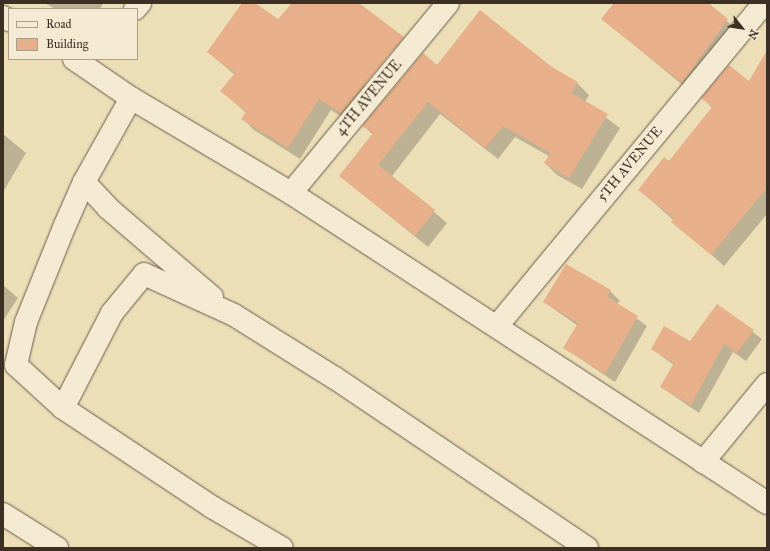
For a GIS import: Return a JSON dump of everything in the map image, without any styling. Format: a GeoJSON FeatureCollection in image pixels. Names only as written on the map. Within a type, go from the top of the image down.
{"type":"FeatureCollection","features":[{"type":"Feature","properties":{"kind":"street","name":"4TH AVENUE"},"geometry":{"type":"LineString","coordinates":[[291,192],[448,3]]}},
{"type":"Feature","properties":{"kind":"street","name":"5TH AVENUE"},"geometry":{"type":"LineString","coordinates":[[497,326],[764,3]]}},
{"type":"Feature","properties":{"kind":"street"},"geometry":{"type":"LineString","coordinates":[[84,61],[131,98],[291,192],[767,503]]}},
{"type":"Feature","properties":{"kind":"street"},"geometry":{"type":"LineString","coordinates":[[131,98],[84,182],[26,322],[16,365],[63,408],[212,507],[282,548]]}},
{"type":"Feature","properties":{"kind":"street"},"geometry":{"type":"LineString","coordinates":[[84,182],[108,208],[234,315]]}},
{"type":"Feature","properties":{"kind":"street"},"geometry":{"type":"LineString","coordinates":[[63,408],[112,313],[144,274],[234,315],[341,382],[587,548]]}},
{"type":"Feature","properties":{"kind":"street"},"geometry":{"type":"LineString","coordinates":[[703,462],[767,384]]}},
{"type":"Feature","properties":{"kind":"street"},"geometry":{"type":"LineString","coordinates":[[3,514],[57,548]]}},
{"type":"Feature","properties":{"kind":"building"},"geometry":{"type":"Polygon","coordinates":[[[242,3],[255,3],[278,19],[292,3],[359,3],[404,37],[341,113],[319,99],[288,148],[241,119],[246,112],[220,91],[235,73],[207,52],[242,3]]]}},
{"type":"Feature","properties":{"kind":"building"},"geometry":{"type":"Polygon","coordinates":[[[614,3],[708,3],[728,19],[682,83],[601,19],[614,3]]]}},
{"type":"Feature","properties":{"kind":"building"},"geometry":{"type":"Polygon","coordinates":[[[480,10],[552,67],[578,82],[571,93],[608,114],[569,178],[544,163],[550,153],[503,126],[485,148],[428,102],[378,165],[435,210],[415,236],[339,176],[373,133],[362,126],[423,53],[437,65],[480,10]]]}},
{"type":"Feature","properties":{"kind":"building"},"geometry":{"type":"Polygon","coordinates":[[[767,50],[767,188],[711,255],[671,222],[674,218],[638,190],[664,157],[669,161],[712,107],[701,98],[729,65],[749,81],[767,50]]]}},
{"type":"Feature","properties":{"kind":"building"},"geometry":{"type":"Polygon","coordinates":[[[566,264],[611,290],[607,297],[638,316],[605,374],[563,348],[578,323],[543,302],[566,264]]]}},
{"type":"Feature","properties":{"kind":"building"},"geometry":{"type":"Polygon","coordinates":[[[717,304],[754,330],[737,353],[724,344],[691,405],[660,387],[674,363],[651,349],[664,326],[690,341],[717,304]]]}}]}
